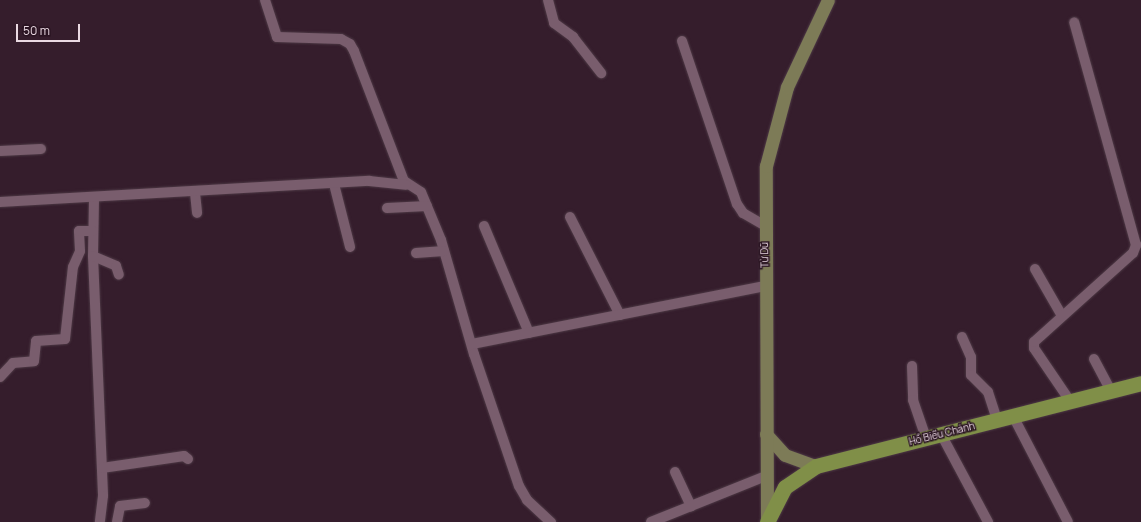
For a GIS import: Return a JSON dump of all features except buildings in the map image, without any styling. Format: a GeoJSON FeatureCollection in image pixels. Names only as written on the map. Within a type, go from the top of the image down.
{"type":"FeatureCollection","features":[{"type":"Feature","properties":{"kind":"highway","name":"Hồ Biểu Chánh"},"geometry":{"type":"LineString","coordinates":[[767,521],[785,487],[816,466],[1141,383]]}},
{"type":"Feature","properties":{"kind":"main road","name":"Từ Dũ"},"geometry":{"type":"LineString","coordinates":[[767,521],[766,286],[764,225],[766,166],[773,132],[790,80],[828,0]]}},
{"type":"Feature","properties":{"kind":"main road"},"geometry":{"type":"LineString","coordinates":[[766,434],[784,455],[816,466]]}},
{"type":"Feature","properties":{"kind":"street"},"geometry":{"type":"LineString","coordinates":[[265,0],[277,37],[340,39],[350,44],[404,181]]}},
{"type":"Feature","properties":{"kind":"street"},"geometry":{"type":"LineString","coordinates":[[548,0],[554,23],[573,37],[602,73]]}},
{"type":"Feature","properties":{"kind":"street"},"geometry":{"type":"LineString","coordinates":[[1070,401],[1034,348],[1034,342],[1133,253],[1139,244],[1074,22]]}},
{"type":"Feature","properties":{"kind":"street"},"geometry":{"type":"LineString","coordinates":[[682,41],[737,204],[746,215],[764,225]]}},
{"type":"Feature","properties":{"kind":"street"},"geometry":{"type":"LineString","coordinates":[[0,151],[41,149]]}},
{"type":"Feature","properties":{"kind":"street"},"geometry":{"type":"LineString","coordinates":[[0,202],[90,199],[369,181],[404,181],[421,192],[444,251],[472,344],[519,486],[527,500],[551,522]]}},
{"type":"Feature","properties":{"kind":"street"},"geometry":{"type":"LineString","coordinates":[[334,184],[350,247]]}},
{"type":"Feature","properties":{"kind":"street"},"geometry":{"type":"LineString","coordinates":[[195,193],[197,213]]}},
{"type":"Feature","properties":{"kind":"street"},"geometry":{"type":"LineString","coordinates":[[90,199],[93,231],[102,468],[100,522]]}},
{"type":"Feature","properties":{"kind":"street"},"geometry":{"type":"LineString","coordinates":[[387,208],[427,206]]}},
{"type":"Feature","properties":{"kind":"street"},"geometry":{"type":"LineString","coordinates":[[570,217],[620,315]]}},
{"type":"Feature","properties":{"kind":"street"},"geometry":{"type":"LineString","coordinates":[[484,226],[529,333]]}},
{"type":"Feature","properties":{"kind":"street"},"geometry":{"type":"LineString","coordinates":[[0,377],[13,363],[34,361],[36,340],[65,338],[73,267],[80,251],[79,231],[93,231]]}},
{"type":"Feature","properties":{"kind":"street"},"geometry":{"type":"LineString","coordinates":[[416,253],[444,251]]}},
{"type":"Feature","properties":{"kind":"street"},"geometry":{"type":"LineString","coordinates":[[93,256],[116,266],[119,275]]}},
{"type":"Feature","properties":{"kind":"street"},"geometry":{"type":"LineString","coordinates":[[1035,269],[1062,316]]}},
{"type":"Feature","properties":{"kind":"street"},"geometry":{"type":"LineString","coordinates":[[472,344],[766,286]]}},
{"type":"Feature","properties":{"kind":"street"},"geometry":{"type":"LineString","coordinates":[[962,337],[971,357],[971,375],[988,392],[997,420]]}},
{"type":"Feature","properties":{"kind":"street"},"geometry":{"type":"LineString","coordinates":[[1094,359],[1111,391]]}},
{"type":"Feature","properties":{"kind":"street"},"geometry":{"type":"LineString","coordinates":[[912,366],[910,386],[926,438]]}},
{"type":"Feature","properties":{"kind":"street"},"geometry":{"type":"LineString","coordinates":[[1013,416],[1068,522]]}},
{"type":"Feature","properties":{"kind":"street"},"geometry":{"type":"LineString","coordinates":[[941,434],[988,522]]}},
{"type":"Feature","properties":{"kind":"street"},"geometry":{"type":"LineString","coordinates":[[102,468],[184,456],[188,459]]}},
{"type":"Feature","properties":{"kind":"street"},"geometry":{"type":"LineString","coordinates":[[675,472],[691,506]]}},
{"type":"Feature","properties":{"kind":"street"},"geometry":{"type":"LineString","coordinates":[[651,522],[766,476]]}},
{"type":"Feature","properties":{"kind":"street"},"geometry":{"type":"LineString","coordinates":[[117,522],[120,506],[145,503]]}}]}
